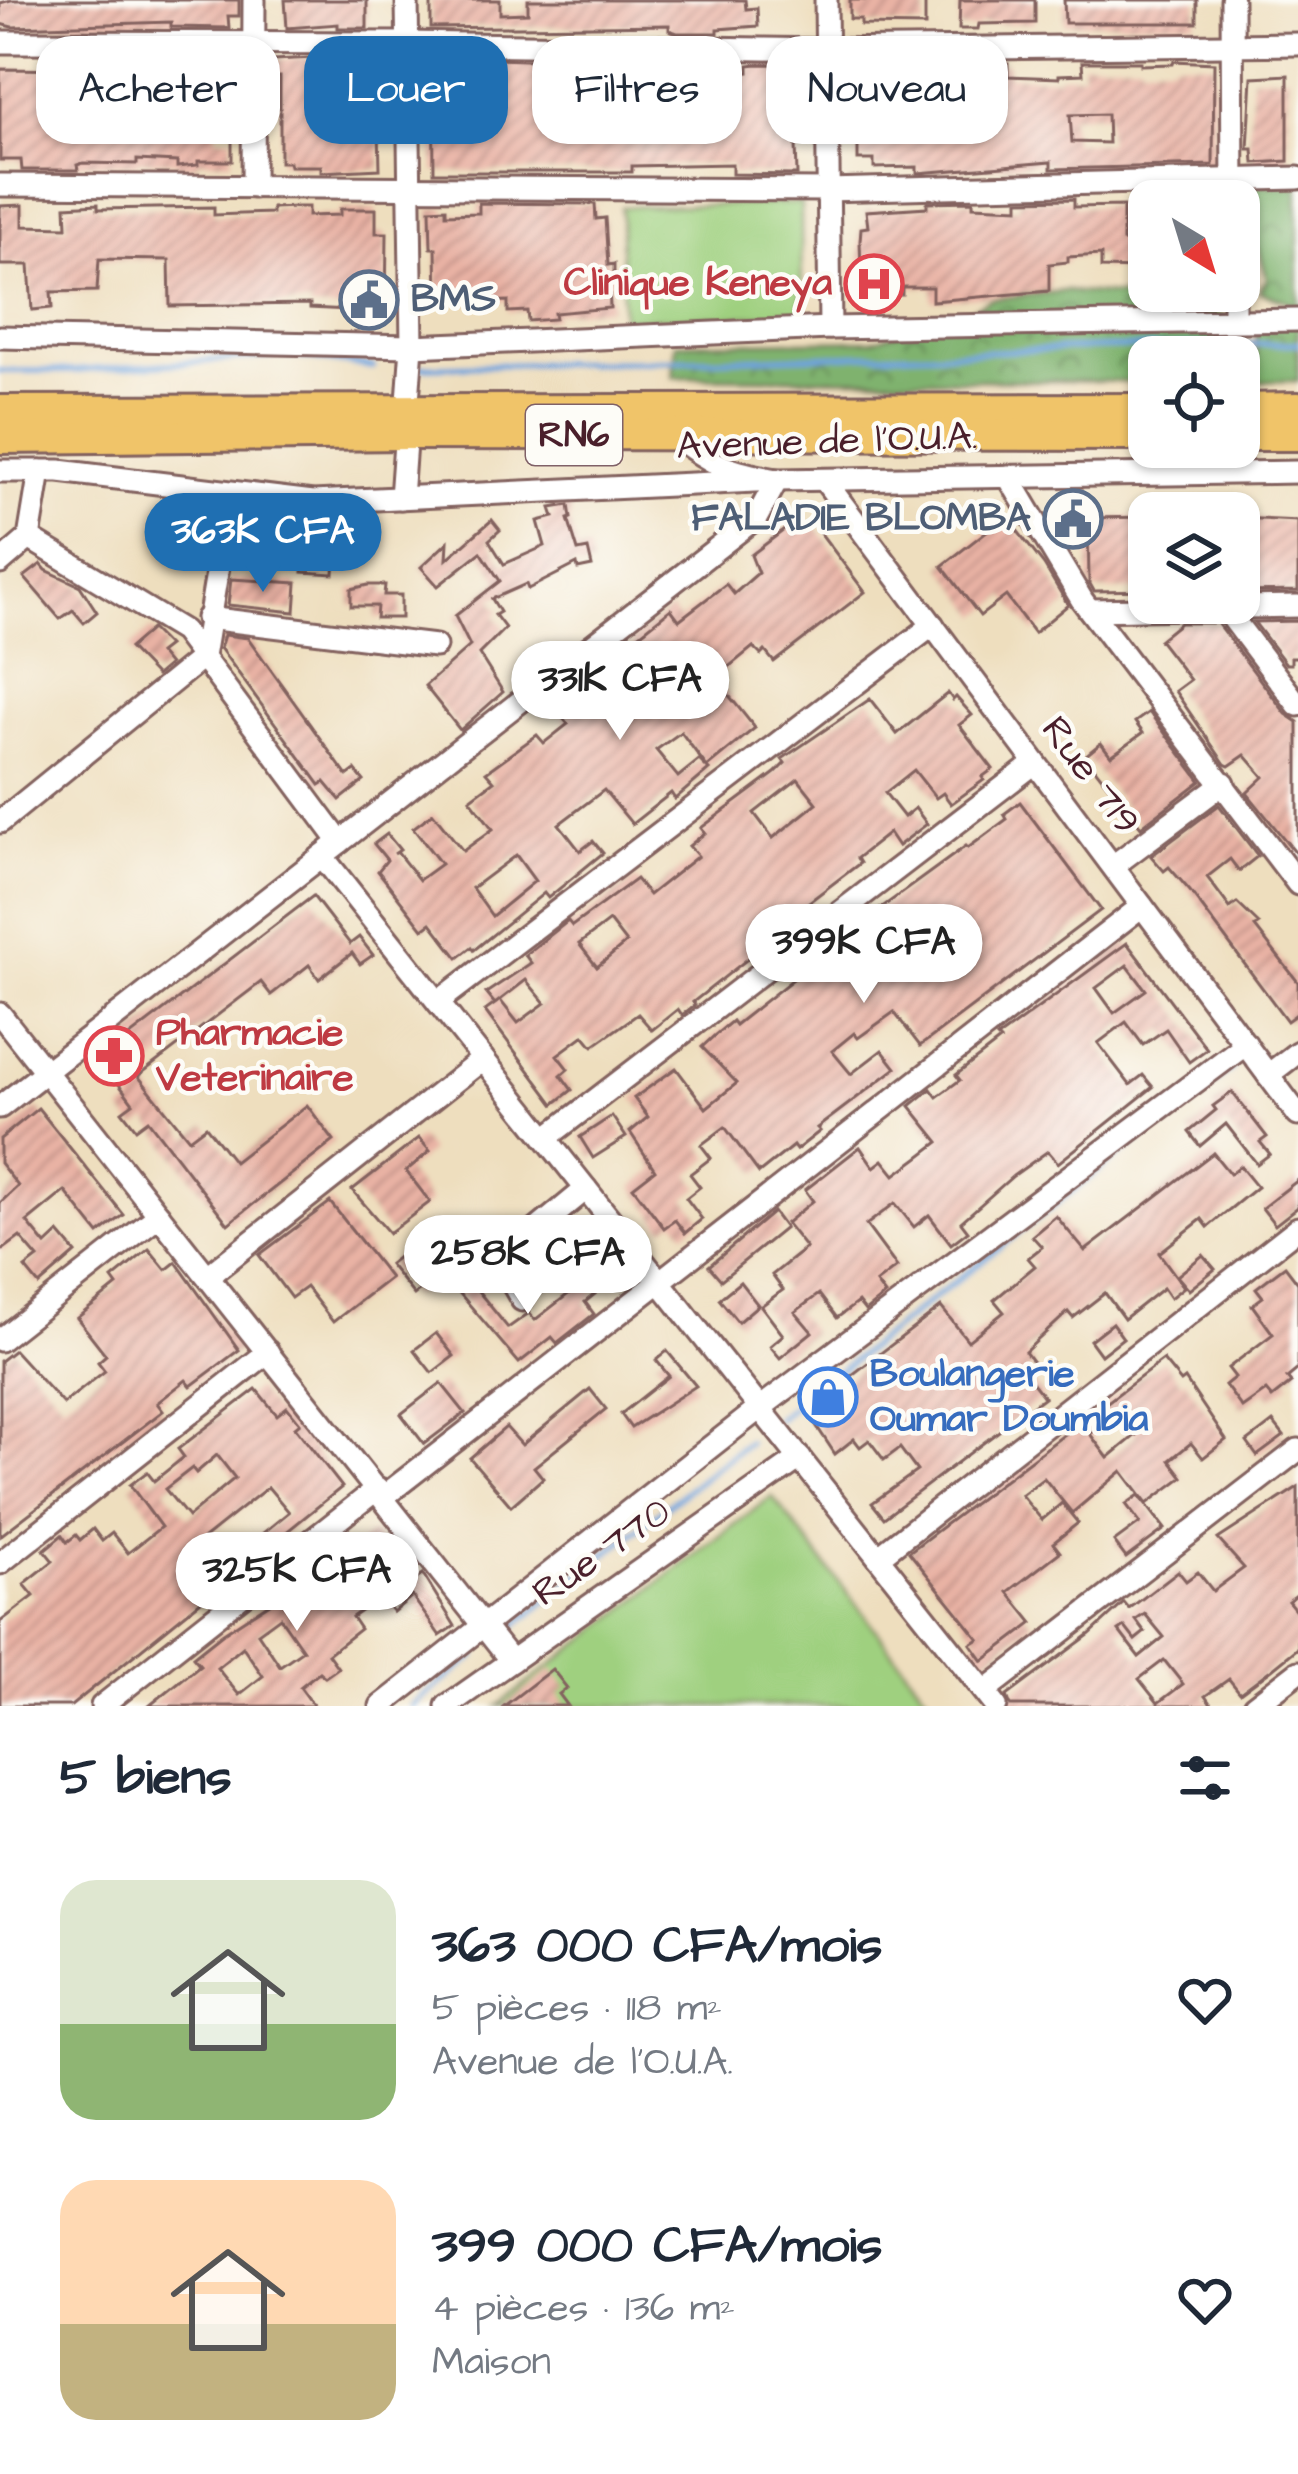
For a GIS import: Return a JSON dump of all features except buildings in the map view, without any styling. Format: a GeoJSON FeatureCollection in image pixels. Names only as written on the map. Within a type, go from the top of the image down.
{"type":"FeatureCollection","features":[{"type":"Feature","properties":{"kind":"highway"},"geometry":{"type":"LineString","coordinates":[[1260,409],[1298,408]]}},
{"type":"Feature","properties":{"kind":"highway","name":"Avenue de l'O.U.A."},"geometry":{"type":"LineString","coordinates":[[0,438],[408,422],[1128,409]]}},
{"type":"Feature","properties":{"kind":"highway","name":"Avenue de l'O.U.A."},"geometry":{"type":"LineString","coordinates":[[0,411],[408,422],[676,436],[1128,435]]}},
{"type":"Feature","properties":{"kind":"highway"},"geometry":{"type":"LineString","coordinates":[[1260,435],[1298,435]]}},
{"type":"Feature","properties":{"kind":"street"},"geometry":{"type":"LineString","coordinates":[[254,0],[254,36]]}},
{"type":"Feature","properties":{"kind":"street"},"geometry":{"type":"LineString","coordinates":[[406,0],[407,36]]}},
{"type":"Feature","properties":{"kind":"street"},"geometry":{"type":"LineString","coordinates":[[825,36],[826,0]]}},
{"type":"Feature","properties":{"kind":"street"},"geometry":{"type":"LineString","coordinates":[[1232,0],[1233,180]]}},
{"type":"Feature","properties":{"kind":"street"},"geometry":{"type":"LineString","coordinates":[[0,42],[36,42]]}},
{"type":"Feature","properties":{"kind":"street"},"geometry":{"type":"LineString","coordinates":[[1008,47],[1298,44]]}},
{"type":"Feature","properties":{"kind":"street"},"geometry":{"type":"LineString","coordinates":[[508,45],[766,49]]}},
{"type":"Feature","properties":{"kind":"street"},"geometry":{"type":"LineString","coordinates":[[253,144],[253,187]]}},
{"type":"Feature","properties":{"kind":"street"},"geometry":{"type":"LineString","coordinates":[[401,498],[412,346],[409,144]]}},
{"type":"Feature","properties":{"kind":"street"},"geometry":{"type":"LineString","coordinates":[[826,144],[830,328]]}},
{"type":"Feature","properties":{"kind":"street"},"geometry":{"type":"LineString","coordinates":[[1260,185],[1298,178]]}},
{"type":"Feature","properties":{"kind":"street"},"geometry":{"type":"LineString","coordinates":[[0,185],[1128,190]]}},
{"type":"Feature","properties":{"kind":"street"},"geometry":{"type":"LineString","coordinates":[[1234,312],[1234,320]]}},
{"type":"Feature","properties":{"kind":"street"},"geometry":{"type":"LineString","coordinates":[[0,337],[412,346],[830,328],[1298,320]]}},
{"type":"Feature","properties":{"kind":"street"},"geometry":{"type":"LineString","coordinates":[[0,1107],[757,518],[777,481],[727,471],[706,461],[676,436]]}},
{"type":"Feature","properties":{"kind":"street","name":"Avenue de l'O.U.A."},"geometry":{"type":"LineString","coordinates":[[0,471],[40,471],[313,502],[777,481],[1298,472]]}},
{"type":"Feature","properties":{"kind":"street"},"geometry":{"type":"LineString","coordinates":[[0,562],[29,538],[40,471]]}},
{"type":"Feature","properties":{"kind":"street"},"geometry":{"type":"LineString","coordinates":[[1008,476],[1090,610],[1298,884]]}},
{"type":"Feature","properties":{"kind":"street","name":"Rue 719"},"geometry":{"type":"LineString","coordinates":[[825,481],[1298,1115]]}},
{"type":"Feature","properties":{"kind":"street"},"geometry":{"type":"LineString","coordinates":[[0,822],[203,657],[230,494]]}},
{"type":"Feature","properties":{"kind":"street"},"geometry":{"type":"LineString","coordinates":[[29,538],[183,631],[437,1001],[990,1699],[1298,1450]]}},
{"type":"Feature","properties":{"kind":"street"},"geometry":{"type":"LineString","coordinates":[[1260,606],[1298,605]]}},
{"type":"Feature","properties":{"kind":"street"},"geometry":{"type":"LineString","coordinates":[[1090,610],[1128,609]]}},
{"type":"Feature","properties":{"kind":"street"},"geometry":{"type":"LineString","coordinates":[[207,618],[435,646]]}},
{"type":"Feature","properties":{"kind":"street"},"geometry":{"type":"LineString","coordinates":[[1237,624],[1298,706]]}},
{"type":"Feature","properties":{"kind":"street"},"geometry":{"type":"LineString","coordinates":[[437,1001],[933,626]]}},
{"type":"Feature","properties":{"kind":"street"},"geometry":{"type":"LineString","coordinates":[[546,1138],[1035,763]]}},
{"type":"Feature","properties":{"kind":"street"},"geometry":{"type":"LineString","coordinates":[[1113,866],[1224,783]]}},
{"type":"Feature","properties":{"kind":"street"},"geometry":{"type":"LineString","coordinates":[[102,1706],[1142,906]]}},
{"type":"Feature","properties":{"kind":"street"},"geometry":{"type":"LineString","coordinates":[[0,1014],[511,1661]]}},
{"type":"Feature","properties":{"kind":"street"},"geometry":{"type":"LineString","coordinates":[[382,1706],[760,1408],[1246,1045]]}},
{"type":"Feature","properties":{"kind":"street"},"geometry":{"type":"LineString","coordinates":[[1268,1075],[1298,1052]]}},
{"type":"Feature","properties":{"kind":"street"},"geometry":{"type":"LineString","coordinates":[[208,1276],[483,1059]]}},
{"type":"Feature","properties":{"kind":"street"},"geometry":{"type":"LineString","coordinates":[[522,1300],[504,1268],[506,1260],[586,1189]]}},
{"type":"Feature","properties":{"kind":"street"},"geometry":{"type":"LineString","coordinates":[[0,1340],[160,1215]]}},
{"type":"Feature","properties":{"kind":"street"},"geometry":{"type":"LineString","coordinates":[[878,1557],[1298,1228]]}},
{"type":"Feature","properties":{"kind":"street"},"geometry":{"type":"LineString","coordinates":[[0,1563],[268,1352]]}},
{"type":"Feature","properties":{"kind":"street","name":"Rue 770"},"geometry":{"type":"LineString","coordinates":[[447,1706],[800,1458]]}},
{"type":"Feature","properties":{"kind":"street"},"geometry":{"type":"LineString","coordinates":[[1254,1706],[1298,1672]]}},
{"type":"Feature","properties":{"kind":"green space"},"geometry":{"type":"Polygon","coordinates":[[[1260,184],[1298,186],[1298,322],[1290,303],[1260,291],[1267,278],[1260,255],[1260,184]]]}},
{"type":"Feature","properties":{"kind":"green space"},"geometry":{"type":"Polygon","coordinates":[[[801,203],[802,315],[622,319],[621,207],[801,203]]]}},
{"type":"Feature","properties":{"kind":"green space"},"geometry":{"type":"Polygon","coordinates":[[[1065,291],[1128,296],[1128,312],[1214,312],[1223,316],[1224,336],[1128,336],[1128,382],[673,377],[676,343],[872,340],[966,312],[990,299],[1065,291]]]}},
{"type":"Feature","properties":{"kind":"green space"},"geometry":{"type":"Polygon","coordinates":[[[1298,323],[1298,381],[1260,382],[1257,324],[1298,323]]]}},
{"type":"Feature","properties":{"kind":"green space"},"geometry":{"type":"Polygon","coordinates":[[[772,1496],[935,1706],[498,1706],[772,1496]]]}},
{"type":"Feature","properties":{"kind":"waterway"},"geometry":{"type":"LineString","coordinates":[[418,367],[1298,343]]}},
{"type":"Feature","properties":{"kind":"waterway"},"geometry":{"type":"LineString","coordinates":[[0,371],[75,371],[288,355],[373,367]]}},
{"type":"Feature","properties":{"kind":"waterway"},"geometry":{"type":"LineString","coordinates":[[777,1419],[1232,1068]]}},
{"type":"Feature","properties":{"kind":"waterway"},"geometry":{"type":"LineString","coordinates":[[508,1631],[748,1442]]}},
{"type":"Feature","properties":{"kind":"waterway"},"geometry":{"type":"LineString","coordinates":[[412,1706],[475,1656]]}},
{"type":"Feature","properties":{"kind":"place","name":"Clinique Keneya"},"geometry":{"type":"Point","coordinates":[874,284]}},
{"type":"Feature","properties":{"kind":"place","name":"BMS"},"geometry":{"type":"Point","coordinates":[369,300]}},
{"type":"Feature","properties":{"kind":"place","name":"FALADIE BLOMBA"},"geometry":{"type":"Point","coordinates":[1073,519]}},
{"type":"Feature","properties":{"kind":"place","name":"Pharmacie Veterinaire"},"geometry":{"type":"Point","coordinates":[114,1056]}},
{"type":"Feature","properties":{"kind":"place","name":"Boulangerie Oumar Doumbia"},"geometry":{"type":"Point","coordinates":[828,1397]}}]}
